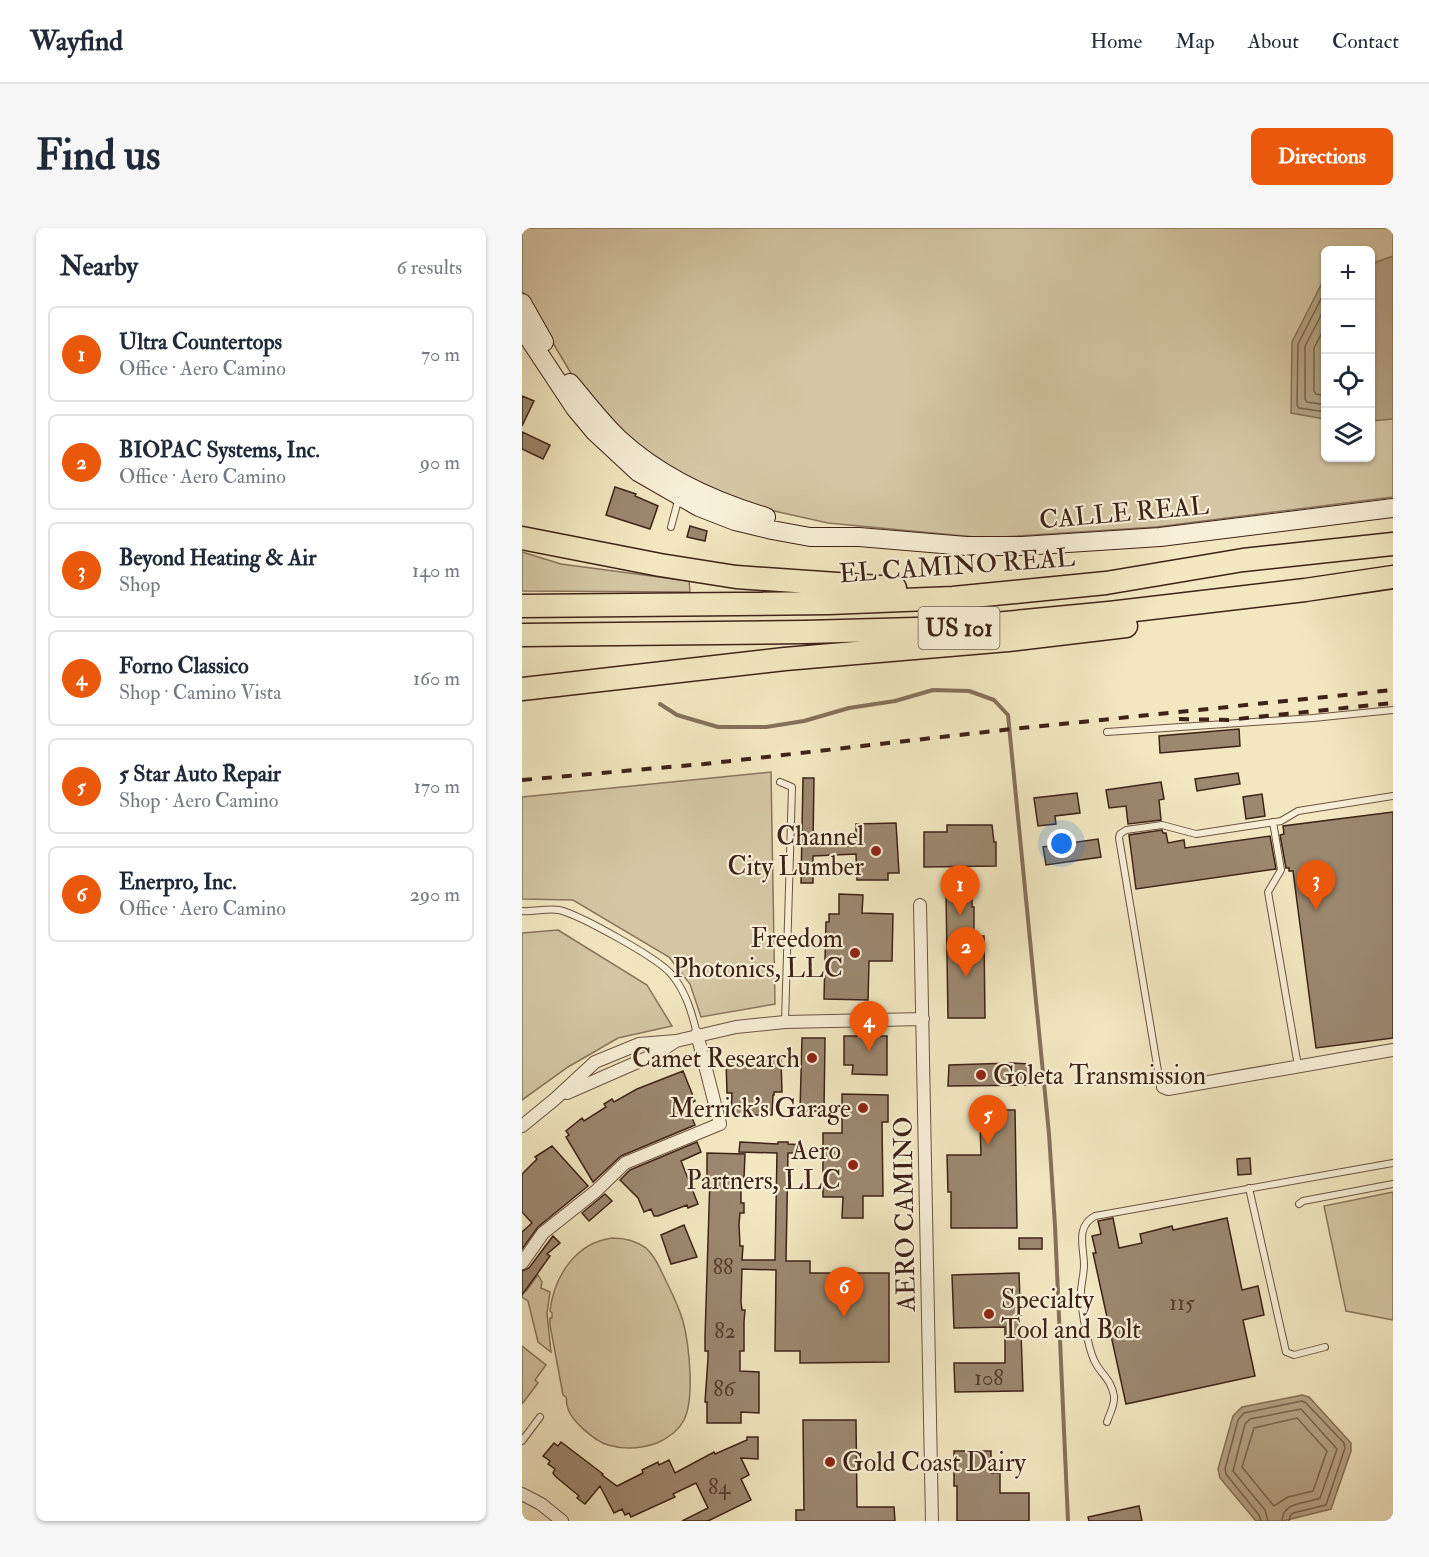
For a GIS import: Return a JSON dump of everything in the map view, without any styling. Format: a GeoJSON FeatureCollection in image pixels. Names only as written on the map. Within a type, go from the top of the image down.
{"type":"FeatureCollection","features":[{"type":"Feature","properties":{"kind":"highway"},"geometry":{"type":"LineString","coordinates":[[522,538],[660,565],[736,577],[915,589],[953,598]]}},
{"type":"Feature","properties":{"kind":"highway","name":"EL CAMINO REAL"},"geometry":{"type":"LineString","coordinates":[[522,606],[829,603],[953,598],[1106,583],[1243,560],[1393,544]]}},
{"type":"Feature","properties":{"kind":"highway","name":"US 101"},"geometry":{"type":"LineString","coordinates":[[522,635],[951,628],[1109,613],[1305,590],[1393,577]]}},
{"type":"Feature","properties":{"kind":"highway"},"geometry":{"type":"LineString","coordinates":[[522,689],[797,658],[1008,640],[1228,614],[1305,590]]}},
{"type":"Feature","properties":{"kind":"main road","name":"CALLE REAL"},"geometry":{"type":"LineString","coordinates":[[522,303],[564,377],[620,440],[645,460],[703,495],[739,508],[777,520],[859,537]]}},
{"type":"Feature","properties":{"kind":"main road","name":"CALLE REAL"},"geometry":{"type":"LineString","coordinates":[[522,328],[556,382],[595,432],[638,472],[699,507],[735,521],[772,530],[810,537],[859,537],[966,546],[1022,546],[1161,537],[1393,508]]}},
{"type":"Feature","properties":{"kind":"street","name":"AERO CAMINO"},"geometry":{"type":"LineString","coordinates":[[920,905],[932,1521]]}},
{"type":"Feature","properties":{"kind":"street"},"geometry":{"type":"LineString","coordinates":[[522,1126],[601,1058],[639,1044],[676,1041],[697,1034],[736,1027],[785,1022],[923,1019]]}},
{"type":"Feature","properties":{"kind":"street"},"geometry":{"type":"LineString","coordinates":[[522,1263],[543,1233],[596,1191],[624,1163],[720,1124],[697,1034]]}},
{"type":"Feature","properties":{"kind":"street"},"geometry":{"type":"LineString","coordinates":[[555,1099],[656,1054],[676,1041]]}},
{"type":"Feature","properties":{"kind":"street"},"geometry":{"type":"LineString","coordinates":[[1162,1087],[1168,1089],[1393,1050]]}},
{"type":"Feature","properties":{"kind":"street"},"geometry":{"type":"LineString","coordinates":[[522,1494],[541,1504],[562,1521]]}},
{"type":"Feature","properties":{"kind":"lane"},"geometry":{"type":"LineString","coordinates":[[671,527],[679,497]]}},
{"type":"Feature","properties":{"kind":"lane"},"geometry":{"type":"LineString","coordinates":[[1107,732],[1313,718],[1393,710]]}},
{"type":"Feature","properties":{"kind":"lane"},"geometry":{"type":"LineString","coordinates":[[780,782],[792,787],[785,1022]]}},
{"type":"Feature","properties":{"kind":"lane"},"geometry":{"type":"LineString","coordinates":[[1162,1087],[1150,1026],[1120,834],[1126,830],[1165,825],[1196,834],[1274,822],[1298,811],[1393,796]]}},
{"type":"Feature","properties":{"kind":"lane"},"geometry":{"type":"LineString","coordinates":[[1274,822],[1281,870],[1268,892],[1298,1066]]}},
{"type":"Feature","properties":{"kind":"lane"},"geometry":{"type":"LineString","coordinates":[[522,911],[559,910],[583,920],[660,963],[670,972],[682,990],[697,1034]]}},
{"type":"Feature","properties":{"kind":"lane"},"geometry":{"type":"LineString","coordinates":[[1107,1422],[1112,1412],[1114,1397],[1109,1379],[1093,1359],[1081,1298],[1084,1266],[1081,1238],[1086,1223],[1095,1216],[1393,1163]]}},
{"type":"Feature","properties":{"kind":"lane"},"geometry":{"type":"LineString","coordinates":[[1299,1204],[1303,1201],[1393,1184]]}},
{"type":"Feature","properties":{"kind":"lane"},"geometry":{"type":"LineString","coordinates":[[1249,1188],[1286,1352],[1294,1355],[1325,1347]]}},
{"type":"Feature","properties":{"kind":"lane"},"geometry":{"type":"LineString","coordinates":[[522,1441],[540,1417]]}},
{"type":"Feature","properties":{"kind":"shaded area"},"geometry":{"type":"Polygon","coordinates":[[[522,228],[1393,228],[1393,497],[1156,527],[985,538],[828,523],[765,509],[678,475],[626,437],[572,375],[522,291],[522,228]]]}},
{"type":"Feature","properties":{"kind":"shaded area"},"geometry":{"type":"Polygon","coordinates":[[[522,552],[561,564],[689,581],[690,592],[522,591],[522,552]]]}},
{"type":"Feature","properties":{"kind":"shaded area"},"geometry":{"type":"Polygon","coordinates":[[[771,772],[775,1004],[701,1017],[690,984],[669,957],[573,900],[522,899],[522,797],[771,772]]]}},
{"type":"Feature","properties":{"kind":"shaded area"},"geometry":{"type":"Polygon","coordinates":[[[558,930],[647,985],[672,1026],[618,1038],[568,1067],[522,1100],[522,933],[558,930]]]}},
{"type":"Feature","properties":{"kind":"shaded area"},"geometry":{"type":"Polygon","coordinates":[[[1393,1192],[1393,1320],[1346,1311],[1324,1206],[1393,1192]]]}},
{"type":"Feature","properties":{"kind":"shaded area"},"geometry":{"type":"Polygon","coordinates":[[[612,1238],[638,1243],[653,1256],[678,1306],[687,1343],[690,1385],[684,1420],[665,1439],[639,1448],[620,1448],[603,1443],[590,1435],[572,1417],[566,1397],[563,1395],[550,1325],[552,1298],[569,1264],[587,1247],[612,1238]]]}},
{"type":"Feature","properties":{"kind":"shaded area"},"geometry":{"type":"Polygon","coordinates":[[[538,1275],[542,1282],[541,1288],[550,1292],[547,1313],[551,1352],[538,1342],[528,1301],[522,1297],[522,1289],[526,1291],[538,1275]]]}},
{"type":"Feature","properties":{"kind":"shaded area"},"geometry":{"type":"Polygon","coordinates":[[[522,1346],[546,1365],[535,1380],[538,1383],[522,1404],[522,1346]]]}},
{"type":"Feature","properties":{"kind":"water"},"geometry":{"type":"Polygon","coordinates":[[[1393,256],[1393,419],[1375,421],[1375,300],[1375,263],[1393,256]]]}},
{"type":"Feature","properties":{"kind":"water"},"geometry":{"type":"Polygon","coordinates":[[[1321,285],[1321,418],[1291,413],[1292,342],[1321,285]]]}},
{"type":"Feature","properties":{"kind":"water"},"geometry":{"type":"Polygon","coordinates":[[[1302,1395],[1309,1397],[1351,1443],[1351,1451],[1331,1509],[1283,1521],[1256,1521],[1220,1478],[1218,1469],[1233,1416],[1242,1407],[1302,1395]]]}},
{"type":"Feature","properties":{"kind":"building"},"geometry":{"type":"Polygon","coordinates":[[[522,396],[534,401],[522,426],[522,396]]]}},
{"type":"Feature","properties":{"kind":"building"},"geometry":{"type":"Polygon","coordinates":[[[522,432],[550,445],[543,459],[522,449],[522,432]]]}},
{"type":"Feature","properties":{"kind":"building"},"geometry":{"type":"Polygon","coordinates":[[[615,487],[636,494],[635,496],[658,506],[650,529],[606,515],[615,487]]]}},
{"type":"Feature","properties":{"kind":"building"},"geometry":{"type":"Polygon","coordinates":[[[690,526],[707,531],[705,541],[687,537],[690,526]]]}},
{"type":"Feature","properties":{"kind":"building"},"geometry":{"type":"Polygon","coordinates":[[[1239,729],[1240,746],[1160,753],[1159,736],[1239,729]]]}},
{"type":"Feature","properties":{"kind":"building"},"geometry":{"type":"Polygon","coordinates":[[[1238,773],[1240,784],[1197,791],[1195,779],[1238,773]]]}},
{"type":"Feature","properties":{"kind":"building"},"geometry":{"type":"Polygon","coordinates":[[[803,778],[814,778],[813,844],[856,842],[856,824],[896,823],[899,873],[888,873],[888,880],[857,880],[856,854],[813,856],[813,883],[801,883],[803,778]]]}},
{"type":"Feature","properties":{"kind":"building"},"geometry":{"type":"Polygon","coordinates":[[[1161,782],[1164,799],[1159,800],[1161,820],[1128,824],[1126,806],[1109,808],[1106,790],[1161,782]]]}},
{"type":"Feature","properties":{"kind":"building"},"geometry":{"type":"Polygon","coordinates":[[[1077,793],[1080,813],[1055,816],[1056,824],[1038,826],[1034,798],[1077,793]]]}},
{"type":"Feature","properties":{"kind":"building"},"geometry":{"type":"Polygon","coordinates":[[[1262,794],[1265,816],[1246,819],[1243,797],[1262,794]]]}},
{"type":"Feature","properties":{"kind":"building"},"geometry":{"type":"Polygon","coordinates":[[[1393,812],[1393,1038],[1316,1048],[1293,871],[1286,868],[1280,835],[1284,834],[1283,826],[1393,812]]]}},
{"type":"Feature","properties":{"kind":"building"},"geometry":{"type":"Polygon","coordinates":[[[947,825],[992,825],[994,842],[996,842],[996,866],[924,867],[924,832],[947,832],[947,825]]]}},
{"type":"Feature","properties":{"kind":"building"},"geometry":{"type":"Polygon","coordinates":[[[1162,830],[1166,833],[1168,843],[1184,840],[1185,848],[1270,836],[1276,869],[1136,889],[1129,835],[1162,830]]]}},
{"type":"Feature","properties":{"kind":"building"},"geometry":{"type":"Polygon","coordinates":[[[1098,839],[1101,857],[1046,865],[1043,847],[1098,839]]]}},
{"type":"Feature","properties":{"kind":"building"},"geometry":{"type":"Polygon","coordinates":[[[969,893],[972,895],[972,907],[974,907],[974,936],[984,936],[985,1018],[948,1018],[946,894],[969,893]]]}},
{"type":"Feature","properties":{"kind":"building"},"geometry":{"type":"Polygon","coordinates":[[[839,894],[863,895],[862,913],[893,914],[892,961],[869,961],[868,1000],[824,999],[826,922],[829,922],[829,914],[839,914],[839,894]]]}},
{"type":"Feature","properties":{"kind":"building"},"geometry":{"type":"Polygon","coordinates":[[[844,1036],[887,1036],[887,1075],[852,1074],[853,1065],[844,1065],[844,1036]]]}},
{"type":"Feature","properties":{"kind":"building"},"geometry":{"type":"Polygon","coordinates":[[[802,1038],[825,1038],[824,1111],[800,1111],[802,1038]]]}},
{"type":"Feature","properties":{"kind":"building"},"geometry":{"type":"Polygon","coordinates":[[[733,1057],[781,1059],[782,1092],[774,1092],[772,1115],[731,1115],[732,1093],[727,1093],[726,1060],[733,1060],[733,1057]]]}},
{"type":"Feature","properties":{"kind":"building"},"geometry":{"type":"Polygon","coordinates":[[[1030,1064],[1029,1085],[948,1086],[949,1065],[1030,1064]]]}},
{"type":"Feature","properties":{"kind":"building"},"geometry":{"type":"Polygon","coordinates":[[[683,1071],[695,1101],[687,1105],[695,1125],[621,1156],[593,1182],[566,1137],[569,1135],[566,1131],[582,1118],[584,1121],[606,1107],[604,1104],[612,1099],[614,1102],[637,1089],[683,1071]]]}},
{"type":"Feature","properties":{"kind":"building"},"geometry":{"type":"Polygon","coordinates":[[[842,1094],[888,1095],[888,1122],[882,1122],[883,1196],[863,1196],[863,1218],[842,1218],[843,1197],[823,1197],[823,1133],[842,1133],[842,1094]]]}},
{"type":"Feature","properties":{"kind":"building"},"geometry":{"type":"Polygon","coordinates":[[[1002,1110],[1015,1110],[1017,1228],[951,1228],[951,1192],[948,1192],[947,1155],[981,1155],[980,1124],[1002,1124],[1002,1110]]]}},
{"type":"Feature","properties":{"kind":"building"},"geometry":{"type":"Polygon","coordinates":[[[697,1142],[701,1152],[681,1161],[698,1204],[688,1208],[687,1205],[658,1216],[654,1216],[651,1209],[644,1212],[638,1198],[620,1180],[630,1170],[697,1142]]]}},
{"type":"Feature","properties":{"kind":"building"},"geometry":{"type":"Polygon","coordinates":[[[740,1142],[778,1144],[778,1142],[788,1142],[788,1144],[803,1145],[802,1153],[788,1153],[786,1261],[810,1261],[810,1273],[889,1273],[889,1362],[800,1363],[800,1351],[775,1351],[776,1270],[742,1269],[741,1302],[742,1310],[745,1310],[744,1351],[740,1351],[740,1371],[759,1372],[759,1413],[741,1412],[741,1423],[707,1423],[707,1402],[705,1402],[708,1351],[705,1351],[705,1337],[710,1177],[707,1177],[707,1153],[745,1154],[744,1178],[741,1178],[741,1203],[744,1203],[744,1213],[740,1213],[739,1224],[740,1246],[743,1246],[742,1260],[775,1260],[777,1153],[739,1152],[740,1142]]]}},
{"type":"Feature","properties":{"kind":"building"},"geometry":{"type":"Polygon","coordinates":[[[552,1146],[588,1186],[538,1227],[522,1249],[522,1232],[532,1223],[522,1212],[522,1174],[537,1159],[535,1157],[552,1146]]]}},
{"type":"Feature","properties":{"kind":"building"},"geometry":{"type":"Polygon","coordinates":[[[1250,1158],[1251,1174],[1238,1175],[1237,1159],[1250,1158]]]}},
{"type":"Feature","properties":{"kind":"building"},"geometry":{"type":"Polygon","coordinates":[[[605,1194],[612,1201],[589,1221],[582,1213],[605,1194]]]}},
{"type":"Feature","properties":{"kind":"building"},"geometry":{"type":"Polygon","coordinates":[[[1113,1218],[1119,1248],[1142,1243],[1140,1234],[1172,1226],[1173,1230],[1227,1218],[1242,1290],[1258,1286],[1264,1315],[1243,1320],[1255,1376],[1126,1404],[1093,1253],[1096,1253],[1092,1236],[1101,1234],[1098,1221],[1113,1218]]]}},
{"type":"Feature","properties":{"kind":"building"},"geometry":{"type":"Polygon","coordinates":[[[684,1225],[697,1257],[671,1264],[661,1235],[684,1225]]]}},
{"type":"Feature","properties":{"kind":"building"},"geometry":{"type":"Polygon","coordinates":[[[553,1236],[560,1243],[547,1254],[550,1256],[522,1295],[522,1271],[529,1268],[553,1236]]]}},
{"type":"Feature","properties":{"kind":"building"},"geometry":{"type":"Polygon","coordinates":[[[1019,1238],[1042,1238],[1042,1249],[1019,1249],[1019,1238]]]}},
{"type":"Feature","properties":{"kind":"building"},"geometry":{"type":"Polygon","coordinates":[[[1019,1273],[1023,1391],[955,1392],[954,1363],[1005,1363],[1005,1327],[954,1328],[952,1275],[1019,1273]]]}},
{"type":"Feature","properties":{"kind":"building"},"geometry":{"type":"Polygon","coordinates":[[[803,1420],[856,1420],[857,1507],[894,1507],[895,1521],[796,1521],[796,1510],[804,1510],[803,1420]]]}},
{"type":"Feature","properties":{"kind":"building"},"geometry":{"type":"Polygon","coordinates":[[[747,1437],[758,1437],[758,1459],[741,1458],[749,1475],[741,1479],[751,1500],[708,1521],[682,1521],[708,1508],[696,1483],[673,1494],[675,1497],[631,1517],[629,1513],[625,1515],[622,1509],[614,1513],[600,1486],[585,1504],[555,1476],[553,1473],[555,1469],[543,1456],[554,1443],[558,1446],[561,1442],[617,1486],[643,1473],[642,1470],[658,1462],[659,1465],[669,1460],[675,1473],[714,1452],[715,1454],[747,1440],[747,1437]]]}},
{"type":"Feature","properties":{"kind":"building"},"geometry":{"type":"Polygon","coordinates":[[[954,1451],[991,1451],[991,1473],[1000,1473],[1000,1493],[1029,1493],[1029,1521],[957,1521],[954,1451]]]}},
{"type":"Feature","properties":{"kind":"building"},"geometry":{"type":"Polygon","coordinates":[[[1139,1506],[1142,1521],[1089,1521],[1088,1517],[1139,1506]]]}},
{"type":"Feature","properties":{"kind":"waterway"},"geometry":{"type":"LineString","coordinates":[[660,704],[677,715],[718,727],[766,727],[804,721],[849,708],[895,701],[933,690],[969,691],[994,700],[1008,715],[1049,1134],[1068,1521]]}},
{"type":"Feature","properties":{"kind":"railway"},"geometry":{"type":"LineString","coordinates":[[522,780],[704,764],[1003,730],[1393,690]]}},
{"type":"Feature","properties":{"kind":"railway"},"geometry":{"type":"LineString","coordinates":[[1179,719],[1228,720],[1393,703]]}},
{"type":"Feature","properties":{"kind":"place","name":"Channel City Lumber"},"geometry":{"type":"Point","coordinates":[876,851]}},
{"type":"Feature","properties":{"kind":"place","name":"Beyond Heating & Air"},"geometry":{"type":"Point","coordinates":[1316,910]}},
{"type":"Feature","properties":{"kind":"place","name":"Ultra Countertops"},"geometry":{"type":"Point","coordinates":[960,915]}},
{"type":"Feature","properties":{"kind":"place","name":"Freedom Photonics, LLC"},"geometry":{"type":"Point","coordinates":[855,953]}},
{"type":"Feature","properties":{"kind":"place","name":"BIOPAC Systems, Inc."},"geometry":{"type":"Point","coordinates":[966,977]}},
{"type":"Feature","properties":{"kind":"place","name":"Forno Classico"},"geometry":{"type":"Point","coordinates":[869,1051]}},
{"type":"Feature","properties":{"kind":"place","name":"Camet Research"},"geometry":{"type":"Point","coordinates":[812,1058]}},
{"type":"Feature","properties":{"kind":"place","name":"Goleta Transmission"},"geometry":{"type":"Point","coordinates":[981,1075]}},
{"type":"Feature","properties":{"kind":"place","name":"Merrick's Garage"},"geometry":{"type":"Point","coordinates":[863,1108]}},
{"type":"Feature","properties":{"kind":"place","name":"5 Star Auto Repair"},"geometry":{"type":"Point","coordinates":[988,1145]}},
{"type":"Feature","properties":{"kind":"place","name":"Aero Partners, LLC"},"geometry":{"type":"Point","coordinates":[853,1165]}},
{"type":"Feature","properties":{"kind":"place","name":"Specialty Tool and Bolt"},"geometry":{"type":"Point","coordinates":[989,1314]}},
{"type":"Feature","properties":{"kind":"place","name":"Enerpro, Inc."},"geometry":{"type":"Point","coordinates":[844,1317]}},
{"type":"Feature","properties":{"kind":"place","name":"Gold Coast Dairy"},"geometry":{"type":"Point","coordinates":[830,1462]}}]}
